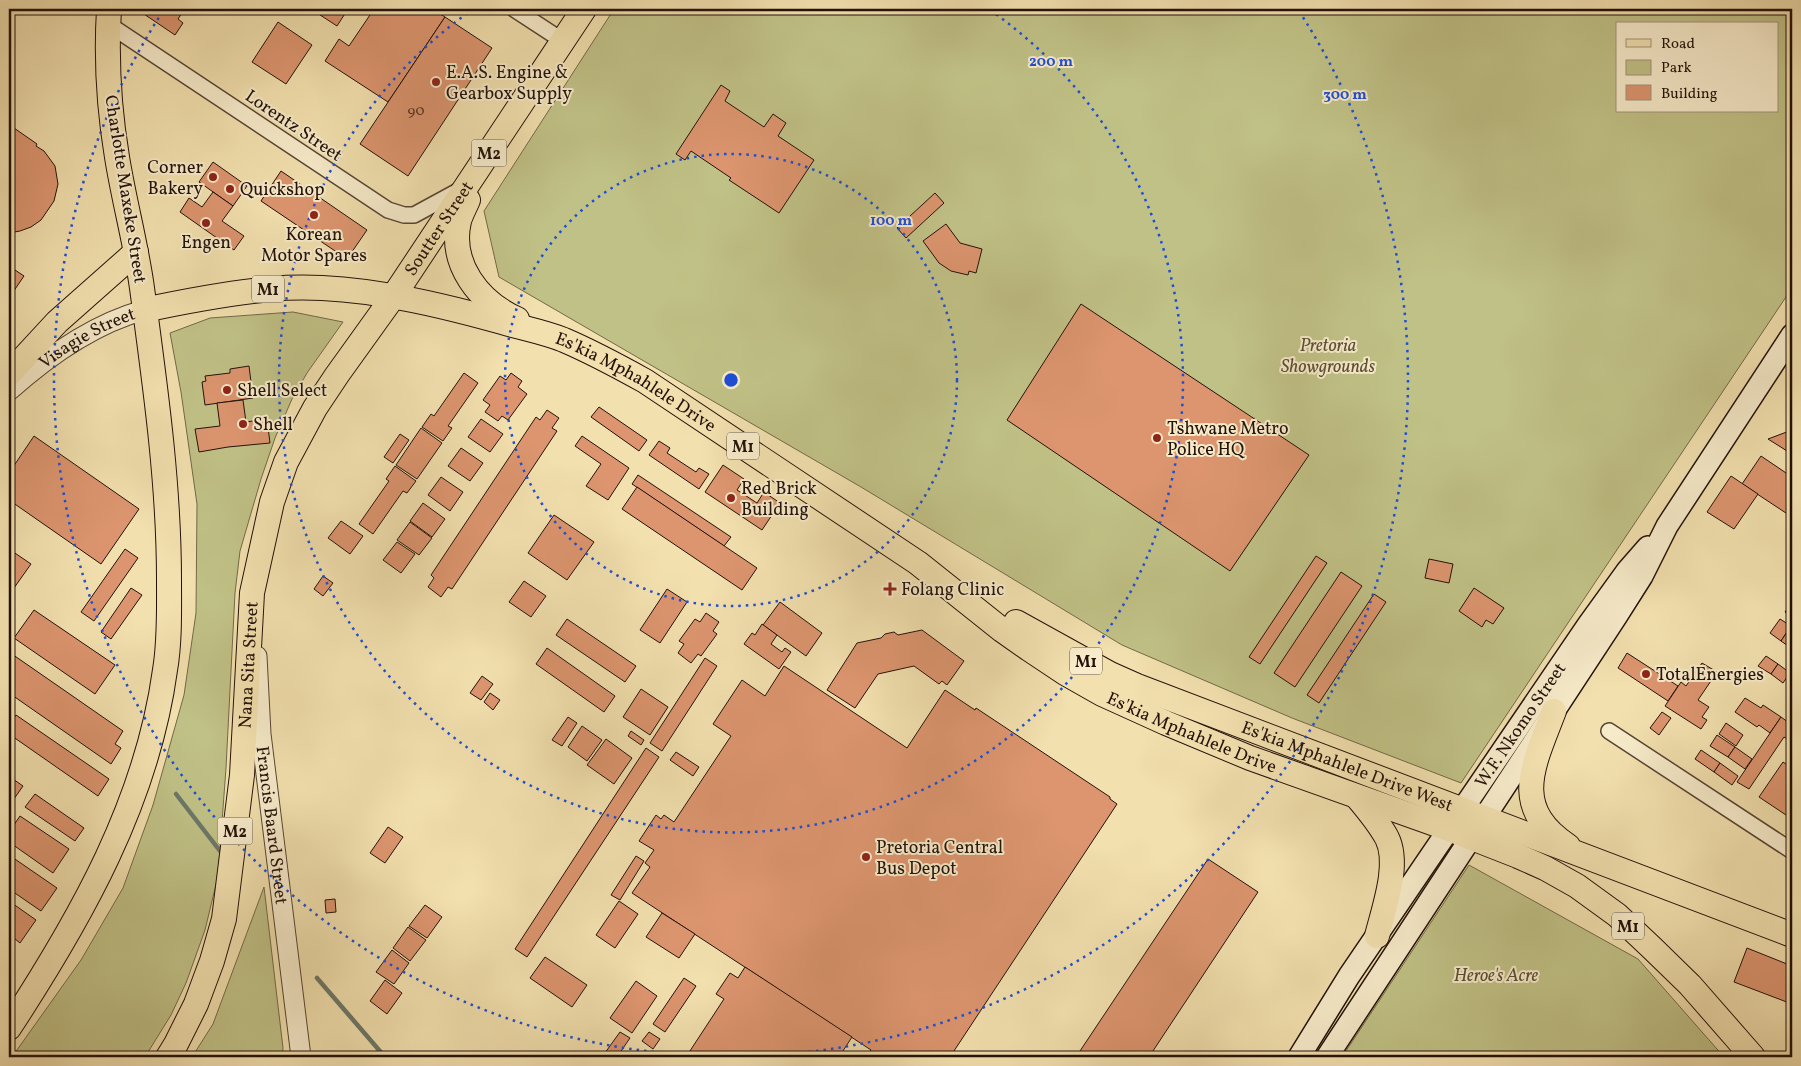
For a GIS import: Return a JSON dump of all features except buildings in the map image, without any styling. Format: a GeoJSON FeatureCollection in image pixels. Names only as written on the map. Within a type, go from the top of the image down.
{"type":"FeatureCollection","features":[{"type":"Feature","properties":{"kind":"main road","name":"Soutter Street"},"geometry":{"type":"LineString","coordinates":[[393,297],[584,9]]}},
{"type":"Feature","properties":{"kind":"main road","name":"Charlotte Maxeke Street"},"geometry":{"type":"LineString","coordinates":[[108,16],[109,80],[117,157],[136,252],[144,310]]}},
{"type":"Feature","properties":{"kind":"main road"},"geometry":{"type":"LineString","coordinates":[[498,139],[460,218],[457,241],[461,261],[469,280],[483,297],[511,316],[561,339]]}},
{"type":"Feature","properties":{"kind":"main road"},"geometry":{"type":"LineString","coordinates":[[9,374],[57,322],[136,252]]}},
{"type":"Feature","properties":{"kind":"main road","name":"Es'kia Mphahlele Drive"},"geometry":{"type":"LineString","coordinates":[[144,310],[204,298],[273,289],[327,289],[393,297],[448,307],[561,339],[597,355],[645,381],[918,563],[1002,630],[1065,673],[1102,694],[1166,724],[1241,754],[1449,829],[1545,868],[1576,886],[1617,916],[1690,985],[1753,1057]]}},
{"type":"Feature","properties":{"kind":"main road","name":"Nana Sita Street"},"geometry":{"type":"LineString","coordinates":[[168,1057],[196,1004],[212,961],[224,919],[242,775],[252,593],[272,502],[286,462],[315,408],[393,297]]}},
{"type":"Feature","properties":{"kind":"main road"},"geometry":{"type":"LineString","coordinates":[[9,1028],[79,914],[111,850],[139,781],[164,678],[169,604],[168,520],[155,388],[144,310]]}},
{"type":"Feature","properties":{"kind":"main road","name":"W.F. Nkomo Street"},"geometry":{"type":"LineString","coordinates":[[1327,1057],[1642,576],[1667,526],[1792,335]]}},
{"type":"Feature","properties":{"kind":"main road","name":"W.F. Nkomo Street"},"geometry":{"type":"LineString","coordinates":[[1299,1057],[1349,976],[1588,625],[1627,571],[1667,526]]}},
{"type":"Feature","properties":{"kind":"main road","name":"Es'kia Mphahlele Drive West"},"geometry":{"type":"LineString","coordinates":[[918,563],[1035,634],[1110,674],[1792,935]]}},
{"type":"Feature","properties":{"kind":"main road"},"geometry":{"type":"LineString","coordinates":[[1554,711],[1534,766],[1531,786],[1532,804],[1551,833],[1582,856]]}},
{"type":"Feature","properties":{"kind":"main road"},"geometry":{"type":"LineString","coordinates":[[1357,797],[1376,820],[1387,838],[1391,852],[1391,870],[1387,896],[1377,936]]}},
{"type":"Feature","properties":{"kind":"street"},"geometry":{"type":"LineString","coordinates":[[514,9],[563,41]]}},
{"type":"Feature","properties":{"kind":"street","name":"Lorentz Street"},"geometry":{"type":"LineString","coordinates":[[108,16],[388,210],[404,216],[414,215],[466,187]]}},
{"type":"Feature","properties":{"kind":"street","name":"Visagie Street"},"geometry":{"type":"LineString","coordinates":[[9,390],[47,358],[72,342],[126,315],[144,310]]}},
{"type":"Feature","properties":{"kind":"street","name":"Francis Baard Street"},"geometry":{"type":"LineString","coordinates":[[252,593],[261,734],[301,1057]]}},
{"type":"Feature","properties":{"kind":"street"},"geometry":{"type":"LineString","coordinates":[[1609,730],[1792,851]]}},
{"type":"Feature","properties":{"kind":"green space","name":"Pretoria Showgrounds"},"geometry":{"type":"Polygon","coordinates":[[[614,9],[1792,9],[1792,288],[1461,783],[1292,718],[1122,645],[861,487],[499,277],[484,211],[614,9]]]}},
{"type":"Feature","properties":{"kind":"green space"},"geometry":{"type":"Polygon","coordinates":[[[293,312],[343,322],[307,373],[292,399],[275,438],[240,551],[235,593],[226,768],[218,876],[205,930],[186,983],[171,1015],[145,1057],[12,1057],[81,960],[123,888],[153,805],[184,695],[196,613],[197,504],[181,392],[170,333],[210,318],[293,312]]]}},
{"type":"Feature","properties":{"kind":"green space","name":"Heroe's Acre"},"geometry":{"type":"Polygon","coordinates":[[[1469,865],[1638,959],[1724,1057],[1342,1057],[1469,865]]]}},
{"type":"Feature","properties":{"kind":"green space"},"geometry":{"type":"Polygon","coordinates":[[[264,887],[283,1048],[282,1057],[192,1057],[213,1024],[264,887]]]}},
{"type":"Feature","properties":{"kind":"waterway"},"geometry":{"type":"LineString","coordinates":[[176,794],[220,851]]}},
{"type":"Feature","properties":{"kind":"waterway"},"geometry":{"type":"LineString","coordinates":[[317,978],[385,1057]]}},
{"type":"Feature","properties":{"kind":"place","name":"E.A.S. Engine & Gearbox Supply"},"geometry":{"type":"Point","coordinates":[436,82]}},
{"type":"Feature","properties":{"kind":"place","name":"Corner Bakery"},"geometry":{"type":"Point","coordinates":[213,177]}},
{"type":"Feature","properties":{"kind":"place","name":"Quickshop"},"geometry":{"type":"Point","coordinates":[230,189]}},
{"type":"Feature","properties":{"kind":"place","name":"Korean Motor Spares"},"geometry":{"type":"Point","coordinates":[314,215]}},
{"type":"Feature","properties":{"kind":"place","name":"Engen"},"geometry":{"type":"Point","coordinates":[206,223]}},
{"type":"Feature","properties":{"kind":"place","name":"Shell Select"},"geometry":{"type":"Point","coordinates":[227,390]}},
{"type":"Feature","properties":{"kind":"place","name":"Shell"},"geometry":{"type":"Point","coordinates":[243,424]}},
{"type":"Feature","properties":{"kind":"place","name":"Tshwane Metro Police HQ"},"geometry":{"type":"Point","coordinates":[1157,438]}},
{"type":"Feature","properties":{"kind":"place","name":"Red Brick Building"},"geometry":{"type":"Point","coordinates":[731,498]}},
{"type":"Feature","properties":{"kind":"place","name":"Folang Clinic"},"geometry":{"type":"Point","coordinates":[890,589]}},
{"type":"Feature","properties":{"kind":"place","name":"TotalEnergies"},"geometry":{"type":"Point","coordinates":[1646,674]}},
{"type":"Feature","properties":{"kind":"place","name":"Pretoria Central Bus Depot"},"geometry":{"type":"Point","coordinates":[866,857]}}]}
